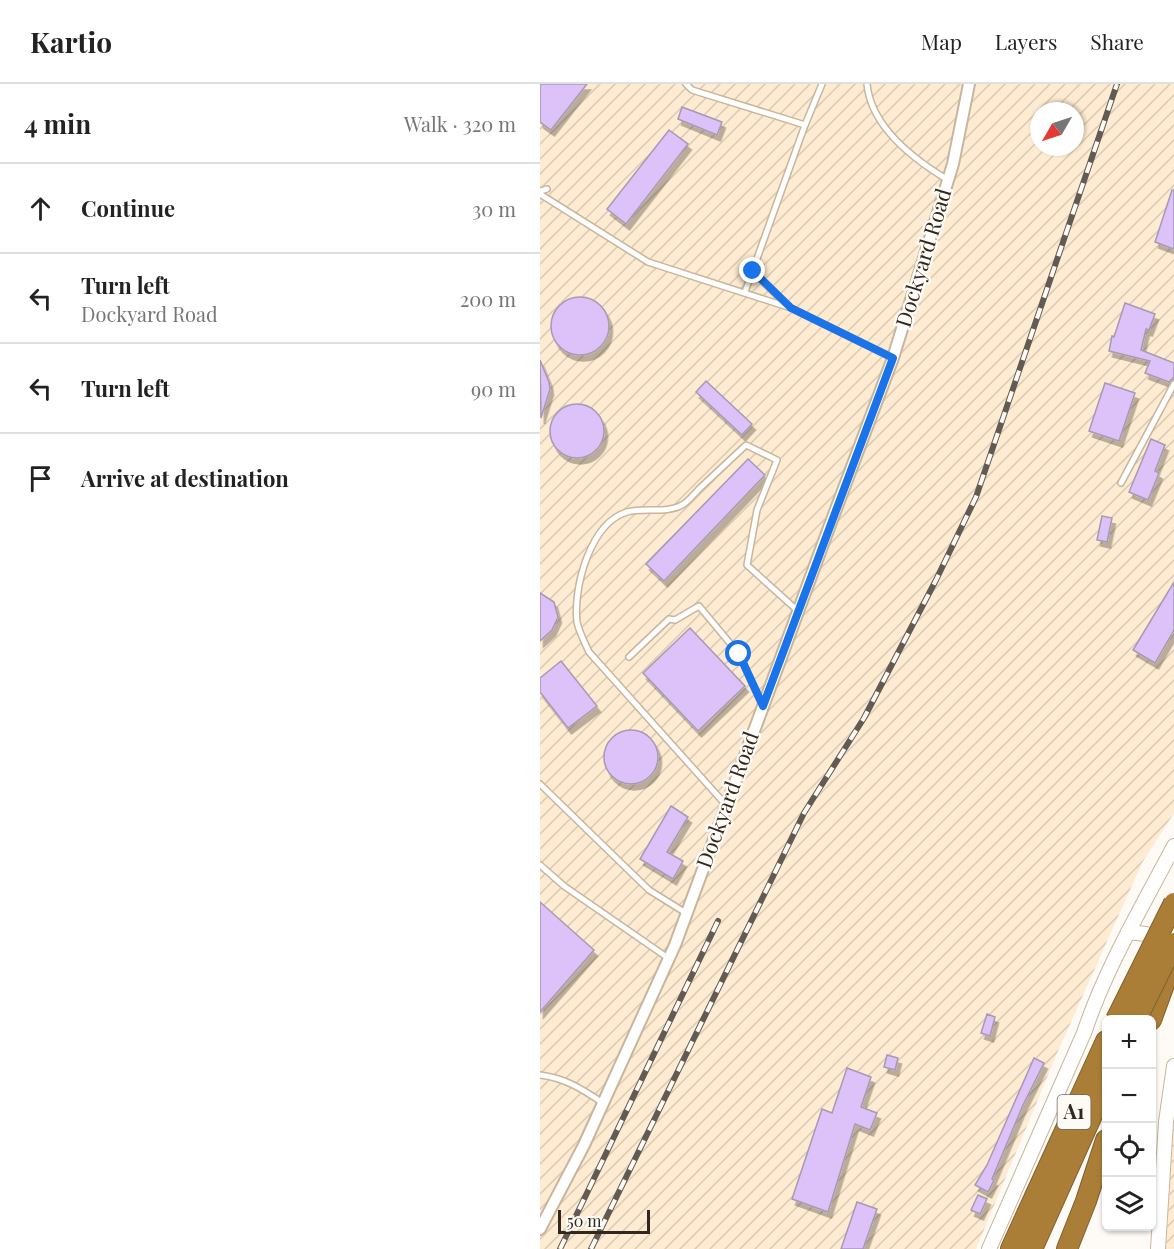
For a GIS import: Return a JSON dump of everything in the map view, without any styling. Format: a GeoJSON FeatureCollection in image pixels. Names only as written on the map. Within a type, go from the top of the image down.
{"type":"FeatureCollection","features":[{"type":"Feature","properties":{"kind":"highway"},"geometry":{"type":"LineString","coordinates":[[1118,1015],[1174,903]]}},
{"type":"Feature","properties":{"kind":"highway"},"geometry":{"type":"LineString","coordinates":[[1139,1015],[1174,945]]}},
{"type":"Feature","properties":{"kind":"highway"},"geometry":{"type":"LineString","coordinates":[[1153,1015],[1174,959]]}},
{"type":"Feature","properties":{"kind":"highway","name":"A1"},"geometry":{"type":"LineString","coordinates":[[1011,1249],[1102,1052]]}},
{"type":"Feature","properties":{"kind":"highway","name":"A1"},"geometry":{"type":"LineString","coordinates":[[1032,1249],[1102,1095]]}},
{"type":"Feature","properties":{"kind":"highway"},"geometry":{"type":"LineString","coordinates":[[1067,1249],[1102,1155]]}},
{"type":"Feature","properties":{"kind":"highway"},"geometry":{"type":"LineString","coordinates":[[1082,1249],[1086,1201]]}},
{"type":"Feature","properties":{"kind":"street","name":"Dockyard Road"},"geometry":{"type":"LineString","coordinates":[[540,1229],[584,1145],[686,913],[893,358],[948,180],[969,84]]}},
{"type":"Feature","properties":{"kind":"street"},"geometry":{"type":"LineString","coordinates":[[989,1249],[1094,1004],[1128,932],[1174,846]]}},
{"type":"Feature","properties":{"kind":"street"},"geometry":{"type":"LineString","coordinates":[[1128,932],[1146,934],[1174,945]]}},
{"type":"Feature","properties":{"kind":"street"},"geometry":{"type":"LineString","coordinates":[[1158,1249],[1166,1122],[1174,1066]]}},
{"type":"Feature","properties":{"kind":"lane"},"geometry":{"type":"LineString","coordinates":[[686,84],[692,90],[805,125]]}},
{"type":"Feature","properties":{"kind":"lane"},"geometry":{"type":"LineString","coordinates":[[745,292],[822,84]]}},
{"type":"Feature","properties":{"kind":"lane"},"geometry":{"type":"LineString","coordinates":[[867,84],[868,100],[889,132],[920,163],[948,180]]}},
{"type":"Feature","properties":{"kind":"lane"},"geometry":{"type":"LineString","coordinates":[[547,189],[540,193],[648,262],[791,308],[893,358]]}},
{"type":"Feature","properties":{"kind":"lane"},"geometry":{"type":"LineString","coordinates":[[753,271],[791,308]]}},
{"type":"Feature","properties":{"kind":"lane"},"geometry":{"type":"LineString","coordinates":[[1121,483],[1174,384]]}},
{"type":"Feature","properties":{"kind":"lane"},"geometry":{"type":"LineString","coordinates":[[726,805],[589,652],[577,624],[578,593],[584,564],[599,534],[610,522],[625,512],[644,508],[665,509],[681,505],[746,445],[777,460],[758,510],[747,565],[798,611]]}},
{"type":"Feature","properties":{"kind":"lane"},"geometry":{"type":"LineString","coordinates":[[629,657],[669,619],[675,620],[699,606],[739,654],[763,706]]}},
{"type":"Feature","properties":{"kind":"lane"},"geometry":{"type":"LineString","coordinates":[[540,784],[649,890],[686,913]]}},
{"type":"Feature","properties":{"kind":"lane"},"geometry":{"type":"LineString","coordinates":[[540,865],[564,886],[668,958]]}},
{"type":"Feature","properties":{"kind":"lane"},"geometry":{"type":"LineString","coordinates":[[540,1075],[556,1077],[577,1086],[603,1103]]}},
{"type":"Feature","properties":{"kind":"shaded area"},"geometry":{"type":"Polygon","coordinates":[[[540,84],[1174,84],[1174,813],[1142,863],[1058,1051],[976,1249],[540,1249],[540,84]]]}},
{"type":"Feature","properties":{"kind":"shaded area"},"geometry":{"type":"Polygon","coordinates":[[[1174,1113],[1174,1249],[1166,1249],[1174,1113]]]}},
{"type":"Feature","properties":{"kind":"building"},"geometry":{"type":"Polygon","coordinates":[[[540,84],[587,84],[551,130],[540,122],[540,84]]]}},
{"type":"Feature","properties":{"kind":"building"},"geometry":{"type":"Polygon","coordinates":[[[682,107],[722,122],[717,135],[678,119],[682,107]]]}},
{"type":"Feature","properties":{"kind":"building"},"geometry":{"type":"Polygon","coordinates":[[[669,130],[688,144],[626,224],[607,209],[669,130]]]}},
{"type":"Feature","properties":{"kind":"building"},"geometry":{"type":"Polygon","coordinates":[[[1172,190],[1174,190],[1174,249],[1155,242],[1172,190]]]}},
{"type":"Feature","properties":{"kind":"building"},"geometry":{"type":"Polygon","coordinates":[[[574,297],[586,297],[601,305],[609,320],[609,332],[601,347],[586,355],[574,355],[559,347],[551,332],[551,320],[559,305],[574,297]]]}},
{"type":"Feature","properties":{"kind":"building"},"geometry":{"type":"Polygon","coordinates":[[[1125,303],[1155,314],[1149,330],[1146,329],[1141,350],[1174,363],[1174,377],[1169,382],[1145,373],[1150,361],[1109,351],[1112,336],[1114,337],[1125,303]]]}},
{"type":"Feature","properties":{"kind":"building"},"geometry":{"type":"Polygon","coordinates":[[[540,360],[550,389],[541,418],[540,360]]]}},
{"type":"Feature","properties":{"kind":"building"},"geometry":{"type":"Polygon","coordinates":[[[706,381],[752,424],[742,435],[696,392],[706,381]]]}},
{"type":"Feature","properties":{"kind":"building"},"geometry":{"type":"Polygon","coordinates":[[[1105,383],[1135,393],[1119,441],[1089,431],[1105,383]]]}},
{"type":"Feature","properties":{"kind":"building"},"geometry":{"type":"Polygon","coordinates":[[[577,404],[587,406],[596,412],[602,421],[604,431],[602,441],[596,450],[587,456],[577,458],[567,456],[558,450],[552,441],[550,431],[552,421],[558,412],[567,406],[577,404]]]}},
{"type":"Feature","properties":{"kind":"building"},"geometry":{"type":"Polygon","coordinates":[[[1151,439],[1165,445],[1155,471],[1159,473],[1148,500],[1129,492],[1151,439]]]}},
{"type":"Feature","properties":{"kind":"building"},"geometry":{"type":"Polygon","coordinates":[[[748,459],[765,475],[664,581],[646,564],[748,459]]]}},
{"type":"Feature","properties":{"kind":"building"},"geometry":{"type":"Polygon","coordinates":[[[1102,516],[1112,518],[1107,542],[1097,540],[1102,516]]]}},
{"type":"Feature","properties":{"kind":"building"},"geometry":{"type":"Polygon","coordinates":[[[1174,582],[1174,630],[1155,663],[1133,650],[1174,582]]]}},
{"type":"Feature","properties":{"kind":"building"},"geometry":{"type":"Polygon","coordinates":[[[540,593],[554,602],[558,617],[552,630],[540,641],[540,593]]]}},
{"type":"Feature","properties":{"kind":"building"},"geometry":{"type":"Polygon","coordinates":[[[690,628],[745,686],[698,731],[643,673],[690,628]]]}},
{"type":"Feature","properties":{"kind":"building"},"geometry":{"type":"Polygon","coordinates":[[[561,661],[597,706],[568,728],[540,692],[540,678],[561,661]]]}},
{"type":"Feature","properties":{"kind":"building"},"geometry":{"type":"Polygon","coordinates":[[[631,730],[641,732],[650,738],[656,747],[658,757],[656,767],[650,776],[641,782],[631,784],[621,782],[612,776],[606,767],[604,757],[606,747],[612,738],[621,732],[631,730]]]}},
{"type":"Feature","properties":{"kind":"building"},"geometry":{"type":"Polygon","coordinates":[[[671,806],[688,817],[667,852],[683,861],[673,879],[640,859],[671,806]]]}},
{"type":"Feature","properties":{"kind":"building"},"geometry":{"type":"Polygon","coordinates":[[[540,902],[594,950],[540,1012],[540,902]]]}},
{"type":"Feature","properties":{"kind":"building"},"geometry":{"type":"Polygon","coordinates":[[[987,1014],[995,1017],[990,1036],[981,1033],[987,1014]]]}},
{"type":"Feature","properties":{"kind":"building"},"geometry":{"type":"Polygon","coordinates":[[[887,1055],[898,1058],[895,1070],[884,1067],[887,1055]]]}},
{"type":"Feature","properties":{"kind":"building"},"geometry":{"type":"Polygon","coordinates":[[[1034,1058],[1044,1063],[1023,1105],[988,1192],[975,1185],[987,1165],[1034,1058]]]}},
{"type":"Feature","properties":{"kind":"building"},"geometry":{"type":"Polygon","coordinates":[[[847,1068],[871,1077],[861,1107],[877,1113],[870,1130],[855,1124],[828,1212],[792,1199],[822,1109],[832,1113],[847,1068]]]}},
{"type":"Feature","properties":{"kind":"building"},"geometry":{"type":"Polygon","coordinates":[[[978,1195],[987,1199],[980,1214],[971,1210],[978,1195]]]}},
{"type":"Feature","properties":{"kind":"building"},"geometry":{"type":"Polygon","coordinates":[[[857,1202],[877,1209],[863,1249],[841,1249],[857,1202]]]}},
{"type":"Feature","properties":{"kind":"railway"},"geometry":{"type":"LineString","coordinates":[[591,1249],[804,813],[864,718],[936,580],[976,497],[1117,84]]}},
{"type":"Feature","properties":{"kind":"railway"},"geometry":{"type":"LineString","coordinates":[[560,1249],[718,921]]}},
{"type":"Feature","properties":{"kind":"route"},"geometry":{"type":"LineString","coordinates":[[739,654],[763,706],[893,358],[791,308],[753,271]]}}]}
